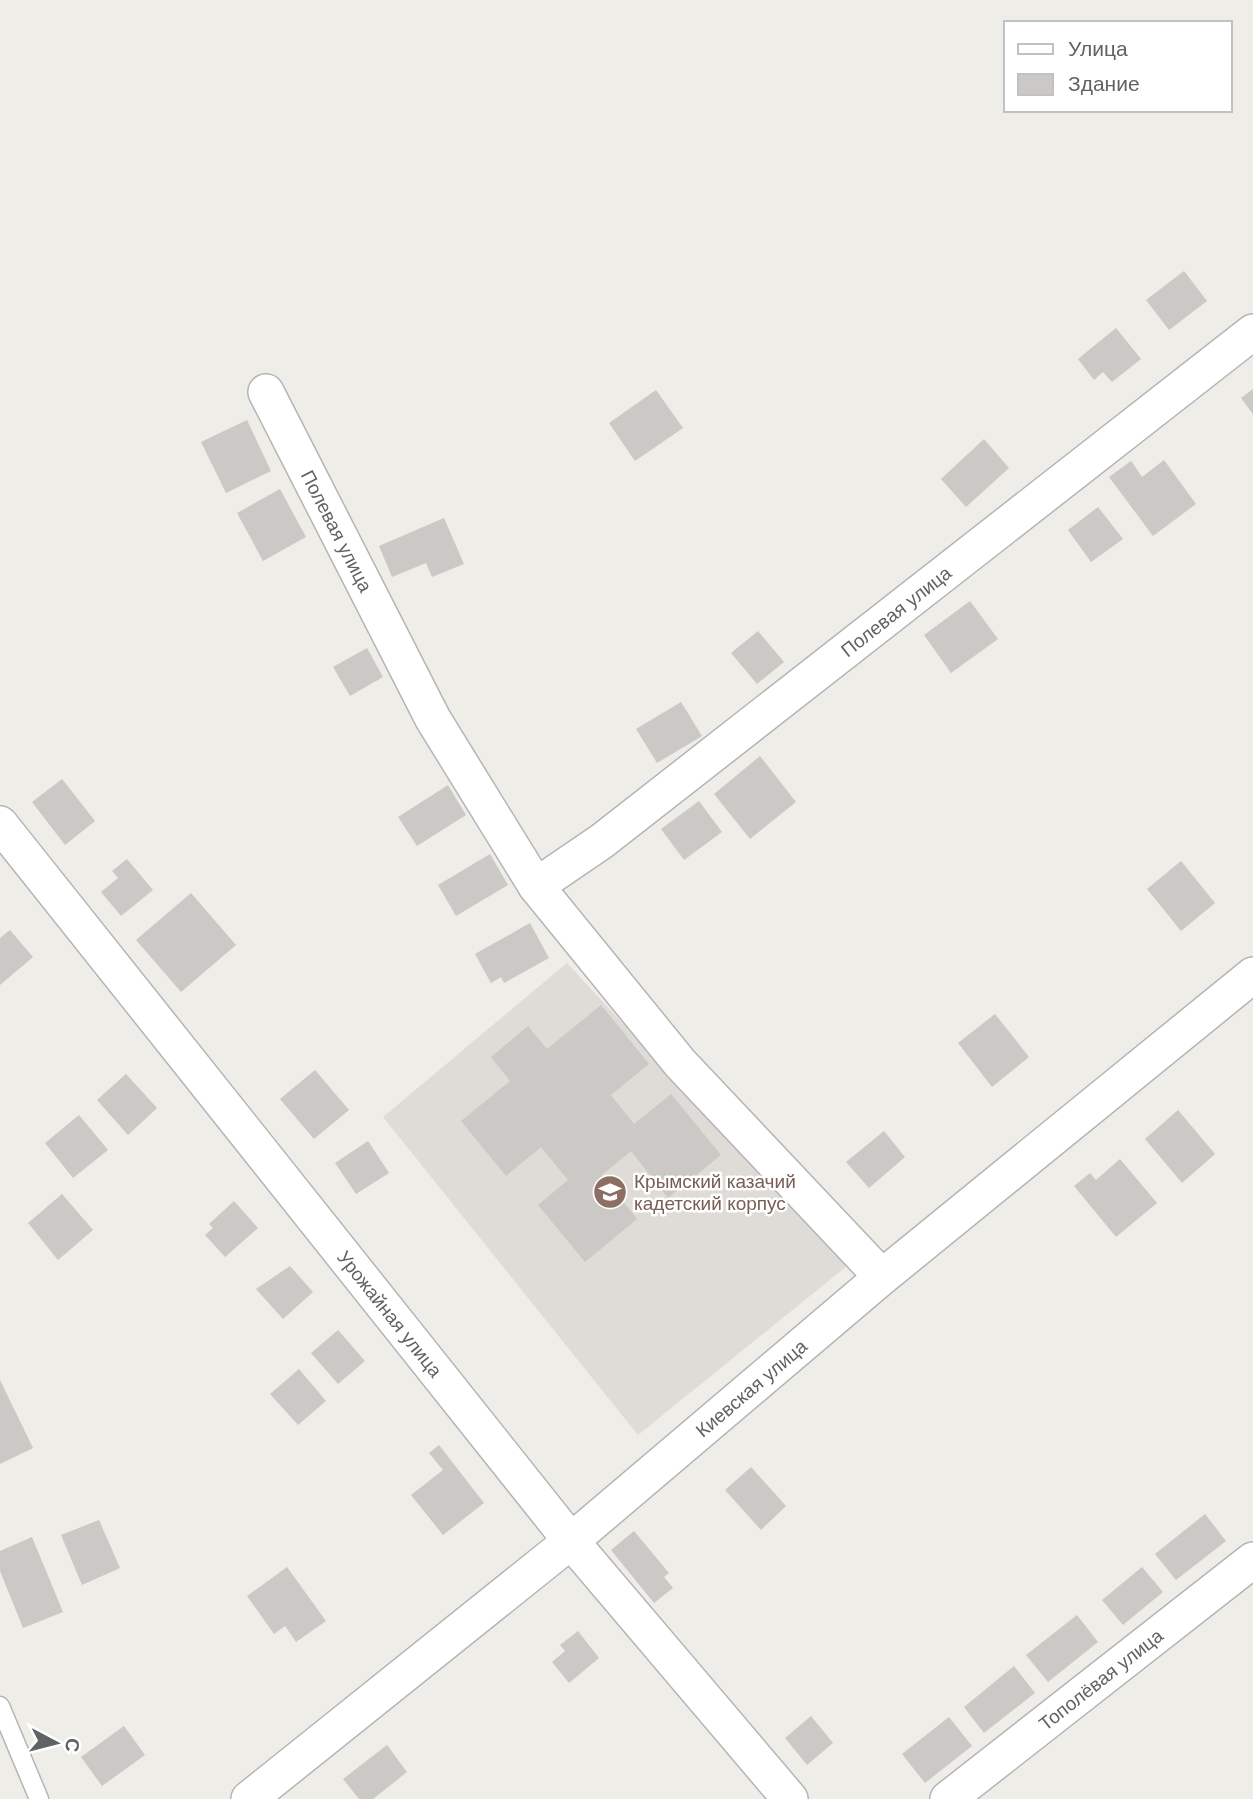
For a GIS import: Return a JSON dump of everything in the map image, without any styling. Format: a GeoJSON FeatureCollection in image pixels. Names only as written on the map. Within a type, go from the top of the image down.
{"type":"FeatureCollection","features":[{"type":"Feature","properties":{"kind":"street","name":"Полевая улица"},"geometry":{"type":"LineString","coordinates":[[536,886],[602,841],[1253,332]]}},
{"type":"Feature","properties":{"kind":"street","name":"Полевая улица"},"geometry":{"type":"LineString","coordinates":[[266,392],[433,719],[536,886],[680,1063],[882,1277]]}},
{"type":"Feature","properties":{"kind":"street","name":"Урожайная улица"},"geometry":{"type":"LineString","coordinates":[[0,824],[571,1542],[790,1799]]}},
{"type":"Feature","properties":{"kind":"street","name":"Киевская улица"},"geometry":{"type":"LineString","coordinates":[[249,1799],[571,1542],[882,1277],[1253,975]]}},
{"type":"Feature","properties":{"kind":"street","name":"Тополёвая улица"},"geometry":{"type":"LineString","coordinates":[[948,1799],[1253,1560]]}},
{"type":"Feature","properties":{"kind":"lane"},"geometry":{"type":"LineString","coordinates":[[0,1706],[39,1799]]}},
{"type":"Feature","properties":{"kind":"shaded area","name":"Крымский казачий кадетский корпус"},"geometry":{"type":"Polygon","coordinates":[[[567,963],[847,1266],[638,1435],[383,1117],[567,963]]]}},
{"type":"Feature","properties":{"kind":"building"},"geometry":{"type":"Polygon","coordinates":[[[1184,271],[1207,301],[1169,330],[1146,300],[1184,271]]]}},
{"type":"Feature","properties":{"kind":"building"},"geometry":{"type":"Polygon","coordinates":[[[1116,328],[1141,359],[1112,382],[1103,372],[1094,380],[1078,359],[1116,328]]]}},
{"type":"Feature","properties":{"kind":"building"},"geometry":{"type":"Polygon","coordinates":[[[1253,389],[1253,414],[1241,398],[1253,389]]]}},
{"type":"Feature","properties":{"kind":"building"},"geometry":{"type":"Polygon","coordinates":[[[656,390],[683,428],[635,461],[609,423],[656,390]]]}},
{"type":"Feature","properties":{"kind":"building"},"geometry":{"type":"Polygon","coordinates":[[[247,420],[271,471],[226,493],[201,442],[247,420]]]}},
{"type":"Feature","properties":{"kind":"building"},"geometry":{"type":"Polygon","coordinates":[[[984,439],[1009,468],[966,507],[941,479],[984,439]]]}},
{"type":"Feature","properties":{"kind":"building"},"geometry":{"type":"Polygon","coordinates":[[[1164,460],[1196,504],[1153,536],[1109,477],[1131,461],[1142,477],[1164,460]]]}},
{"type":"Feature","properties":{"kind":"building"},"geometry":{"type":"Polygon","coordinates":[[[280,489],[306,537],[263,561],[237,513],[280,489]]]}},
{"type":"Feature","properties":{"kind":"building"},"geometry":{"type":"Polygon","coordinates":[[[1098,507],[1123,539],[1091,562],[1068,530],[1098,507]]]}},
{"type":"Feature","properties":{"kind":"building"},"geometry":{"type":"Polygon","coordinates":[[[444,518],[464,564],[432,577],[426,563],[392,577],[379,546],[444,518]]]}},
{"type":"Feature","properties":{"kind":"building"},"geometry":{"type":"Polygon","coordinates":[[[970,601],[998,639],[951,673],[924,635],[970,601]]]}},
{"type":"Feature","properties":{"kind":"building"},"geometry":{"type":"Polygon","coordinates":[[[758,631],[784,662],[757,684],[731,653],[758,631]]]}},
{"type":"Feature","properties":{"kind":"building"},"geometry":{"type":"Polygon","coordinates":[[[367,648],[383,677],[350,696],[333,667],[367,648]]]}},
{"type":"Feature","properties":{"kind":"building"},"geometry":{"type":"Polygon","coordinates":[[[681,702],[702,736],[657,763],[636,729],[681,702]]]}},
{"type":"Feature","properties":{"kind":"building"},"geometry":{"type":"Polygon","coordinates":[[[760,756],[796,802],[750,839],[714,794],[760,756]]]}},
{"type":"Feature","properties":{"kind":"building"},"geometry":{"type":"Polygon","coordinates":[[[62,779],[95,821],[65,845],[32,802],[62,779]]]}},
{"type":"Feature","properties":{"kind":"building"},"geometry":{"type":"Polygon","coordinates":[[[448,785],[466,815],[417,846],[398,817],[448,785]]]}},
{"type":"Feature","properties":{"kind":"building"},"geometry":{"type":"Polygon","coordinates":[[[699,801],[722,832],[684,860],[661,829],[699,801]]]}},
{"type":"Feature","properties":{"kind":"building"},"geometry":{"type":"Polygon","coordinates":[[[490,854],[508,885],[456,916],[438,885],[490,854]]]}},
{"type":"Feature","properties":{"kind":"building"},"geometry":{"type":"Polygon","coordinates":[[[127,859],[153,890],[121,916],[101,892],[118,878],[112,871],[127,859]]]}},
{"type":"Feature","properties":{"kind":"building"},"geometry":{"type":"Polygon","coordinates":[[[1181,861],[1215,903],[1181,931],[1147,889],[1181,861]]]}},
{"type":"Feature","properties":{"kind":"building"},"geometry":{"type":"Polygon","coordinates":[[[191,893],[236,945],[181,992],[136,940],[191,893]]]}},
{"type":"Feature","properties":{"kind":"building"},"geometry":{"type":"Polygon","coordinates":[[[530,923],[549,958],[504,983],[501,977],[491,983],[475,954],[530,923]]]}},
{"type":"Feature","properties":{"kind":"building"},"geometry":{"type":"Polygon","coordinates":[[[10,930],[33,957],[0,985],[0,938],[10,930]]]}},
{"type":"Feature","properties":{"kind":"building"},"geometry":{"type":"Polygon","coordinates":[[[601,1005],[649,1064],[611,1095],[634,1124],[671,1094],[721,1155],[668,1198],[631,1151],[602,1175],[637,1219],[585,1262],[538,1205],[568,1180],[541,1147],[506,1176],[461,1121],[510,1081],[491,1057],[528,1026],[547,1049],[601,1005]]]}},
{"type":"Feature","properties":{"kind":"building"},"geometry":{"type":"Polygon","coordinates":[[[995,1014],[1029,1057],[992,1087],[958,1043],[995,1014]]]}},
{"type":"Feature","properties":{"kind":"building"},"geometry":{"type":"Polygon","coordinates":[[[315,1070],[349,1110],[314,1139],[280,1099],[315,1070]]]}},
{"type":"Feature","properties":{"kind":"building"},"geometry":{"type":"Polygon","coordinates":[[[126,1074],[157,1108],[128,1135],[97,1100],[126,1074]]]}},
{"type":"Feature","properties":{"kind":"building"},"geometry":{"type":"Polygon","coordinates":[[[1178,1110],[1215,1154],[1182,1183],[1145,1139],[1178,1110]]]}},
{"type":"Feature","properties":{"kind":"building"},"geometry":{"type":"Polygon","coordinates":[[[79,1115],[108,1150],[73,1178],[45,1143],[79,1115]]]}},
{"type":"Feature","properties":{"kind":"building"},"geometry":{"type":"Polygon","coordinates":[[[884,1131],[905,1157],[869,1188],[846,1162],[884,1131]]]}},
{"type":"Feature","properties":{"kind":"building"},"geometry":{"type":"Polygon","coordinates":[[[368,1141],[389,1173],[356,1194],[335,1163],[368,1141]]]}},
{"type":"Feature","properties":{"kind":"building"},"geometry":{"type":"Polygon","coordinates":[[[1120,1159],[1157,1203],[1116,1237],[1074,1186],[1090,1173],[1096,1180],[1120,1159]]]}},
{"type":"Feature","properties":{"kind":"building"},"geometry":{"type":"Polygon","coordinates":[[[62,1194],[93,1230],[58,1260],[28,1223],[62,1194]]]}},
{"type":"Feature","properties":{"kind":"building"},"geometry":{"type":"Polygon","coordinates":[[[234,1201],[258,1228],[225,1257],[205,1235],[213,1228],[209,1224],[234,1201]]]}},
{"type":"Feature","properties":{"kind":"building"},"geometry":{"type":"Polygon","coordinates":[[[290,1266],[313,1292],[283,1319],[256,1289],[290,1266]]]}},
{"type":"Feature","properties":{"kind":"building"},"geometry":{"type":"Polygon","coordinates":[[[338,1330],[365,1361],[338,1384],[311,1353],[338,1330]]]}},
{"type":"Feature","properties":{"kind":"building"},"geometry":{"type":"Polygon","coordinates":[[[299,1369],[326,1401],[298,1425],[270,1394],[299,1369]]]}},
{"type":"Feature","properties":{"kind":"building"},"geometry":{"type":"Polygon","coordinates":[[[0,1380],[33,1448],[0,1464],[0,1380]]]}},
{"type":"Feature","properties":{"kind":"building"},"geometry":{"type":"Polygon","coordinates":[[[439,1445],[484,1503],[443,1535],[411,1495],[443,1470],[429,1453],[439,1445]]]}},
{"type":"Feature","properties":{"kind":"building"},"geometry":{"type":"Polygon","coordinates":[[[751,1467],[786,1506],[761,1530],[725,1490],[751,1467]]]}},
{"type":"Feature","properties":{"kind":"building"},"geometry":{"type":"Polygon","coordinates":[[[1205,1514],[1226,1541],[1176,1580],[1155,1554],[1205,1514]]]}},
{"type":"Feature","properties":{"kind":"building"},"geometry":{"type":"Polygon","coordinates":[[[99,1520],[120,1568],[82,1585],[61,1535],[99,1520]]]}},
{"type":"Feature","properties":{"kind":"building"},"geometry":{"type":"Polygon","coordinates":[[[634,1531],[669,1573],[664,1577],[673,1588],[654,1603],[611,1550],[634,1531]]]}},
{"type":"Feature","properties":{"kind":"building"},"geometry":{"type":"Polygon","coordinates":[[[32,1537],[63,1612],[23,1628],[0,1571],[0,1551],[32,1537]]]}},
{"type":"Feature","properties":{"kind":"building"},"geometry":{"type":"Polygon","coordinates":[[[287,1567],[326,1621],[296,1642],[285,1626],[274,1634],[247,1596],[287,1567]]]}},
{"type":"Feature","properties":{"kind":"building"},"geometry":{"type":"Polygon","coordinates":[[[1142,1567],[1163,1592],[1123,1625],[1102,1600],[1142,1567]]]}},
{"type":"Feature","properties":{"kind":"building"},"geometry":{"type":"Polygon","coordinates":[[[1077,1615],[1098,1642],[1048,1682],[1026,1655],[1077,1615]]]}},
{"type":"Feature","properties":{"kind":"building"},"geometry":{"type":"Polygon","coordinates":[[[578,1631],[599,1658],[569,1683],[552,1662],[565,1651],[560,1645],[578,1631]]]}},
{"type":"Feature","properties":{"kind":"building"},"geometry":{"type":"Polygon","coordinates":[[[1014,1666],[1035,1693],[984,1733],[964,1707],[1014,1666]]]}},
{"type":"Feature","properties":{"kind":"building"},"geometry":{"type":"Polygon","coordinates":[[[811,1716],[833,1743],[807,1765],[785,1738],[811,1716]]]}},
{"type":"Feature","properties":{"kind":"building"},"geometry":{"type":"Polygon","coordinates":[[[949,1717],[972,1746],[925,1783],[902,1754],[949,1717]]]}},
{"type":"Feature","properties":{"kind":"building"},"geometry":{"type":"Polygon","coordinates":[[[124,1726],[145,1755],[102,1786],[81,1757],[124,1726]]]}},
{"type":"Feature","properties":{"kind":"building"},"geometry":{"type":"Polygon","coordinates":[[[387,1745],[407,1772],[373,1799],[359,1799],[343,1779],[387,1745]]]}},
{"type":"Feature","properties":{"kind":"place","name":"Крымский казачий кадетский корпус"},"geometry":{"type":"Point","coordinates":[610,1192]}}]}
